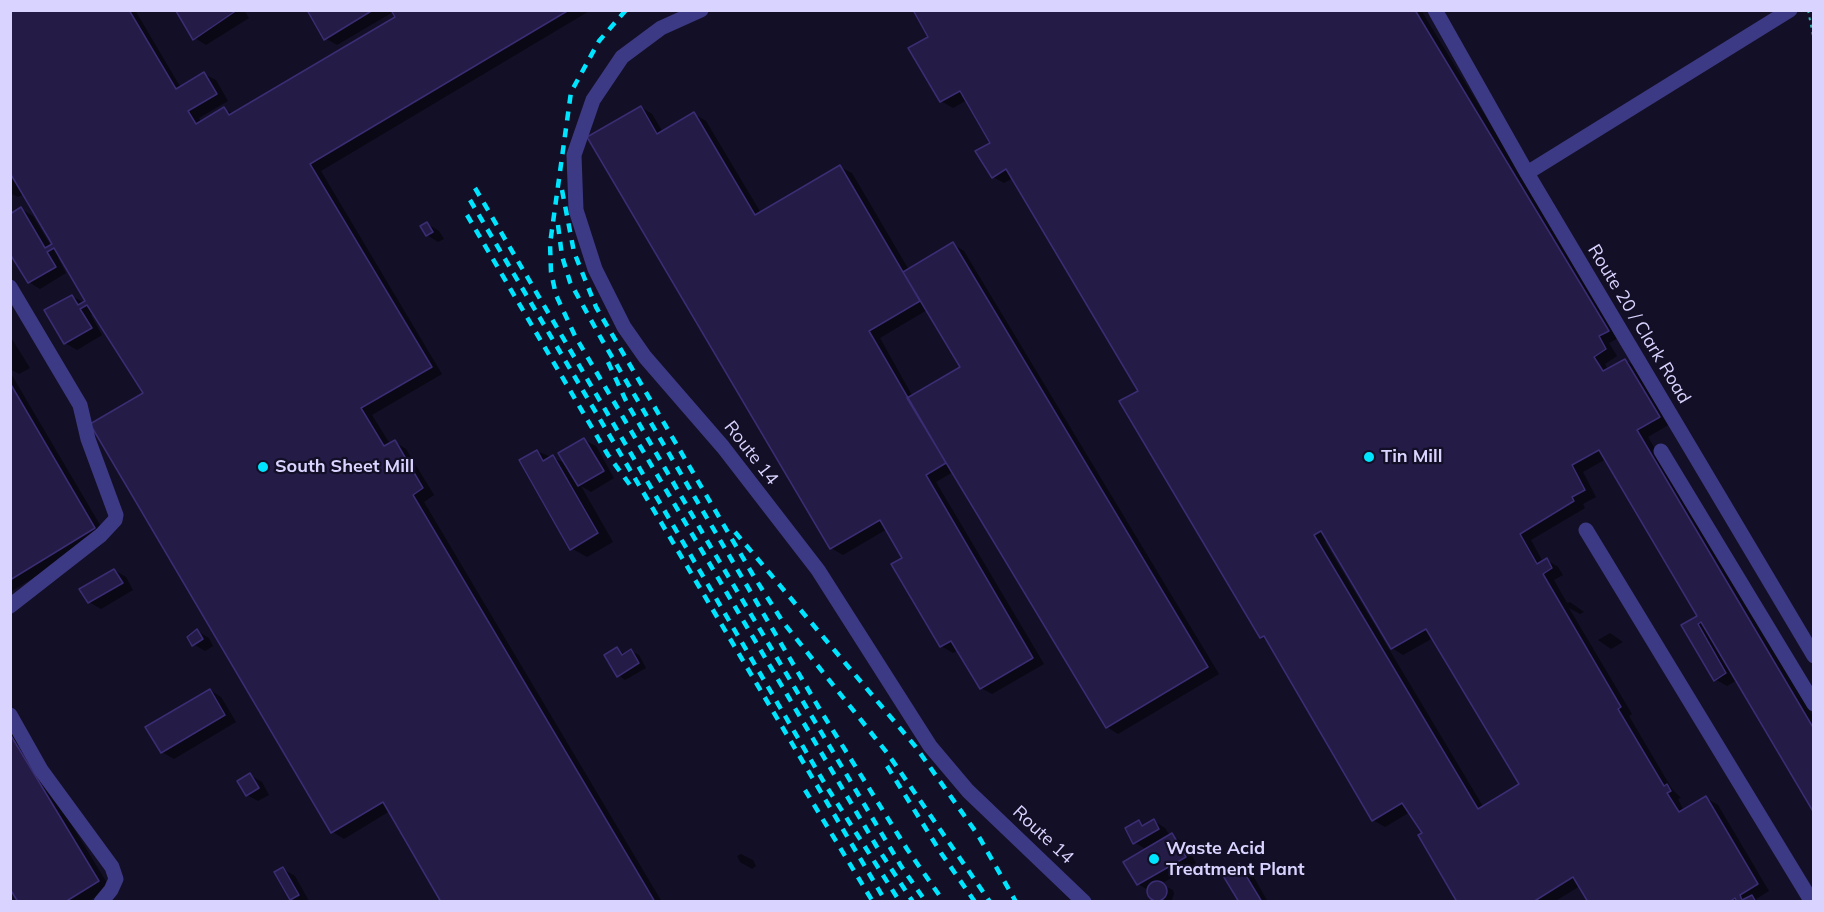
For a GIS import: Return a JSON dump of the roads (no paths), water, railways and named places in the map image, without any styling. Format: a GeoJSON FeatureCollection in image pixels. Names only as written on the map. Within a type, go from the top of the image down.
{"type":"FeatureCollection","features":[{"type":"Feature","properties":{"kind":"street","name":"Route 14"},"geometry":{"type":"LineString","coordinates":[[701,10],[661,28],[622,57],[593,100],[574,155],[576,210],[595,269],[624,327],[645,357],[723,447],[818,570],[930,746],[968,791],[1084,902]]}},
{"type":"Feature","properties":{"kind":"street","name":"Route 20 / Clark Road"},"geometry":{"type":"LineString","coordinates":[[1435,10],[1527,173],[1814,656]]}},
{"type":"Feature","properties":{"kind":"street"},"geometry":{"type":"LineString","coordinates":[[1527,173],[1790,10]]}},
{"type":"Feature","properties":{"kind":"street"},"geometry":{"type":"LineString","coordinates":[[10,287],[80,405],[88,439],[116,520],[101,535],[10,606]]}},
{"type":"Feature","properties":{"kind":"street"},"geometry":{"type":"LineString","coordinates":[[1660,451],[1814,704]]}},
{"type":"Feature","properties":{"kind":"street"},"geometry":{"type":"LineString","coordinates":[[1586,530],[1812,902]]}},
{"type":"Feature","properties":{"kind":"street"},"geometry":{"type":"LineString","coordinates":[[10,715],[41,770],[112,867],[116,879],[111,890],[101,902]]}},
{"type":"Feature","properties":{"kind":"railway"},"geometry":{"type":"LineString","coordinates":[[626,10],[599,41],[571,92],[550,244],[551,272],[556,295],[575,336],[877,847],[913,902]]}},
{"type":"Feature","properties":{"kind":"railway"},"geometry":{"type":"LineString","coordinates":[[475,188],[825,784],[900,902]]}},
{"type":"Feature","properties":{"kind":"railway"},"geometry":{"type":"LineString","coordinates":[[562,190],[574,252],[596,307],[753,575],[783,622],[888,754],[990,902]]}},
{"type":"Feature","properties":{"kind":"railway"},"geometry":{"type":"LineString","coordinates":[[470,200],[886,902]]}},
{"type":"Feature","properties":{"kind":"railway"},"geometry":{"type":"LineString","coordinates":[[467,215],[608,455],[633,489]]}},
{"type":"Feature","properties":{"kind":"railway"},"geometry":{"type":"LineString","coordinates":[[558,225],[562,256],[570,282],[602,340],[822,713],[907,849],[944,902]]}},
{"type":"Feature","properties":{"kind":"railway"},"geometry":{"type":"LineString","coordinates":[[608,362],[627,403],[709,544],[901,866],[926,902]]}},
{"type":"Feature","properties":{"kind":"railway"},"geometry":{"type":"LineString","coordinates":[[735,532],[915,746],[978,835],[1016,902]]}},
{"type":"Feature","properties":{"kind":"railway"},"geometry":{"type":"LineString","coordinates":[[887,766],[941,853],[975,902]]}},
{"type":"Feature","properties":{"kind":"railway"},"geometry":{"type":"LineString","coordinates":[[805,790],[873,902]]}},
{"type":"Feature","properties":{"kind":"place","name":"Tin Mill"},"geometry":{"type":"Point","coordinates":[1369,457]}},
{"type":"Feature","properties":{"kind":"place","name":"South Sheet Mill"},"geometry":{"type":"Point","coordinates":[263,467]}},
{"type":"Feature","properties":{"kind":"place","name":"Waste Acid Treatment Plant"},"geometry":{"type":"Point","coordinates":[1154,859]}}]}
